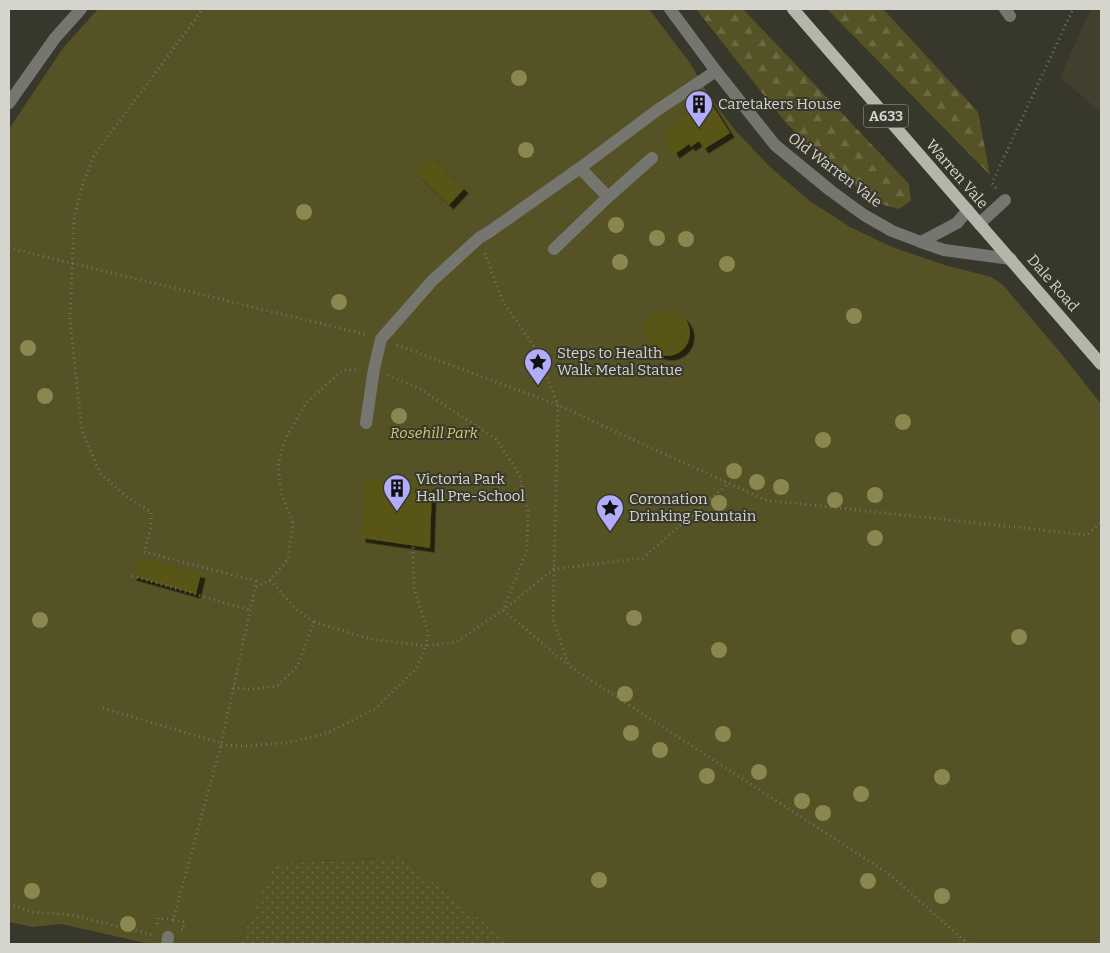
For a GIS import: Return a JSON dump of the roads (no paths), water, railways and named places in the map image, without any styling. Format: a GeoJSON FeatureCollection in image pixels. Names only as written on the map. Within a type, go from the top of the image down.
{"type":"FeatureCollection","features":[{"type":"Feature","properties":{"kind":"main road","name":"Warren Vale"},"geometry":{"type":"LineString","coordinates":[[793,9],[979,224]]}},
{"type":"Feature","properties":{"kind":"main road","name":"Dale Road"},"geometry":{"type":"LineString","coordinates":[[979,224],[1101,364]]}},
{"type":"Feature","properties":{"kind":"street"},"geometry":{"type":"LineString","coordinates":[[9,103],[55,38],[81,9]]}},
{"type":"Feature","properties":{"kind":"street","name":"Old Warren Vale"},"geometry":{"type":"LineString","coordinates":[[670,9],[775,145],[864,215],[892,231],[944,250],[1011,259]]}},
{"type":"Feature","properties":{"kind":"street"},"geometry":{"type":"LineString","coordinates":[[366,423],[374,369],[381,339],[432,281],[479,238],[716,70]]}},
{"type":"Feature","properties":{"kind":"street"},"geometry":{"type":"LineString","coordinates":[[554,250],[608,197],[652,158]]}},
{"type":"Feature","properties":{"kind":"street"},"geometry":{"type":"LineString","coordinates":[[580,168],[608,197]]}},
{"type":"Feature","properties":{"kind":"street"},"geometry":{"type":"LineString","coordinates":[[979,224],[1005,200]]}},
{"type":"Feature","properties":{"kind":"street"},"geometry":{"type":"LineString","coordinates":[[921,242],[958,223],[968,210]]}},
{"type":"Feature","properties":{"kind":"place","name":"Caretakers House"},"geometry":{"type":"Point","coordinates":[699,128]}},
{"type":"Feature","properties":{"kind":"place","name":"Steps to Health Walk Metal Statue"},"geometry":{"type":"Point","coordinates":[538,386]}},
{"type":"Feature","properties":{"kind":"place","name":"Victoria Park Hall Pre-School"},"geometry":{"type":"Point","coordinates":[397,512]}},
{"type":"Feature","properties":{"kind":"place","name":"Coronation Drinking Fountain"},"geometry":{"type":"Point","coordinates":[610,532]}},
{"type":"Feature","properties":{"kind":"park label","name":"Rosehill Park"},"geometry":{"type":"Point","coordinates":[434,433]}}]}
